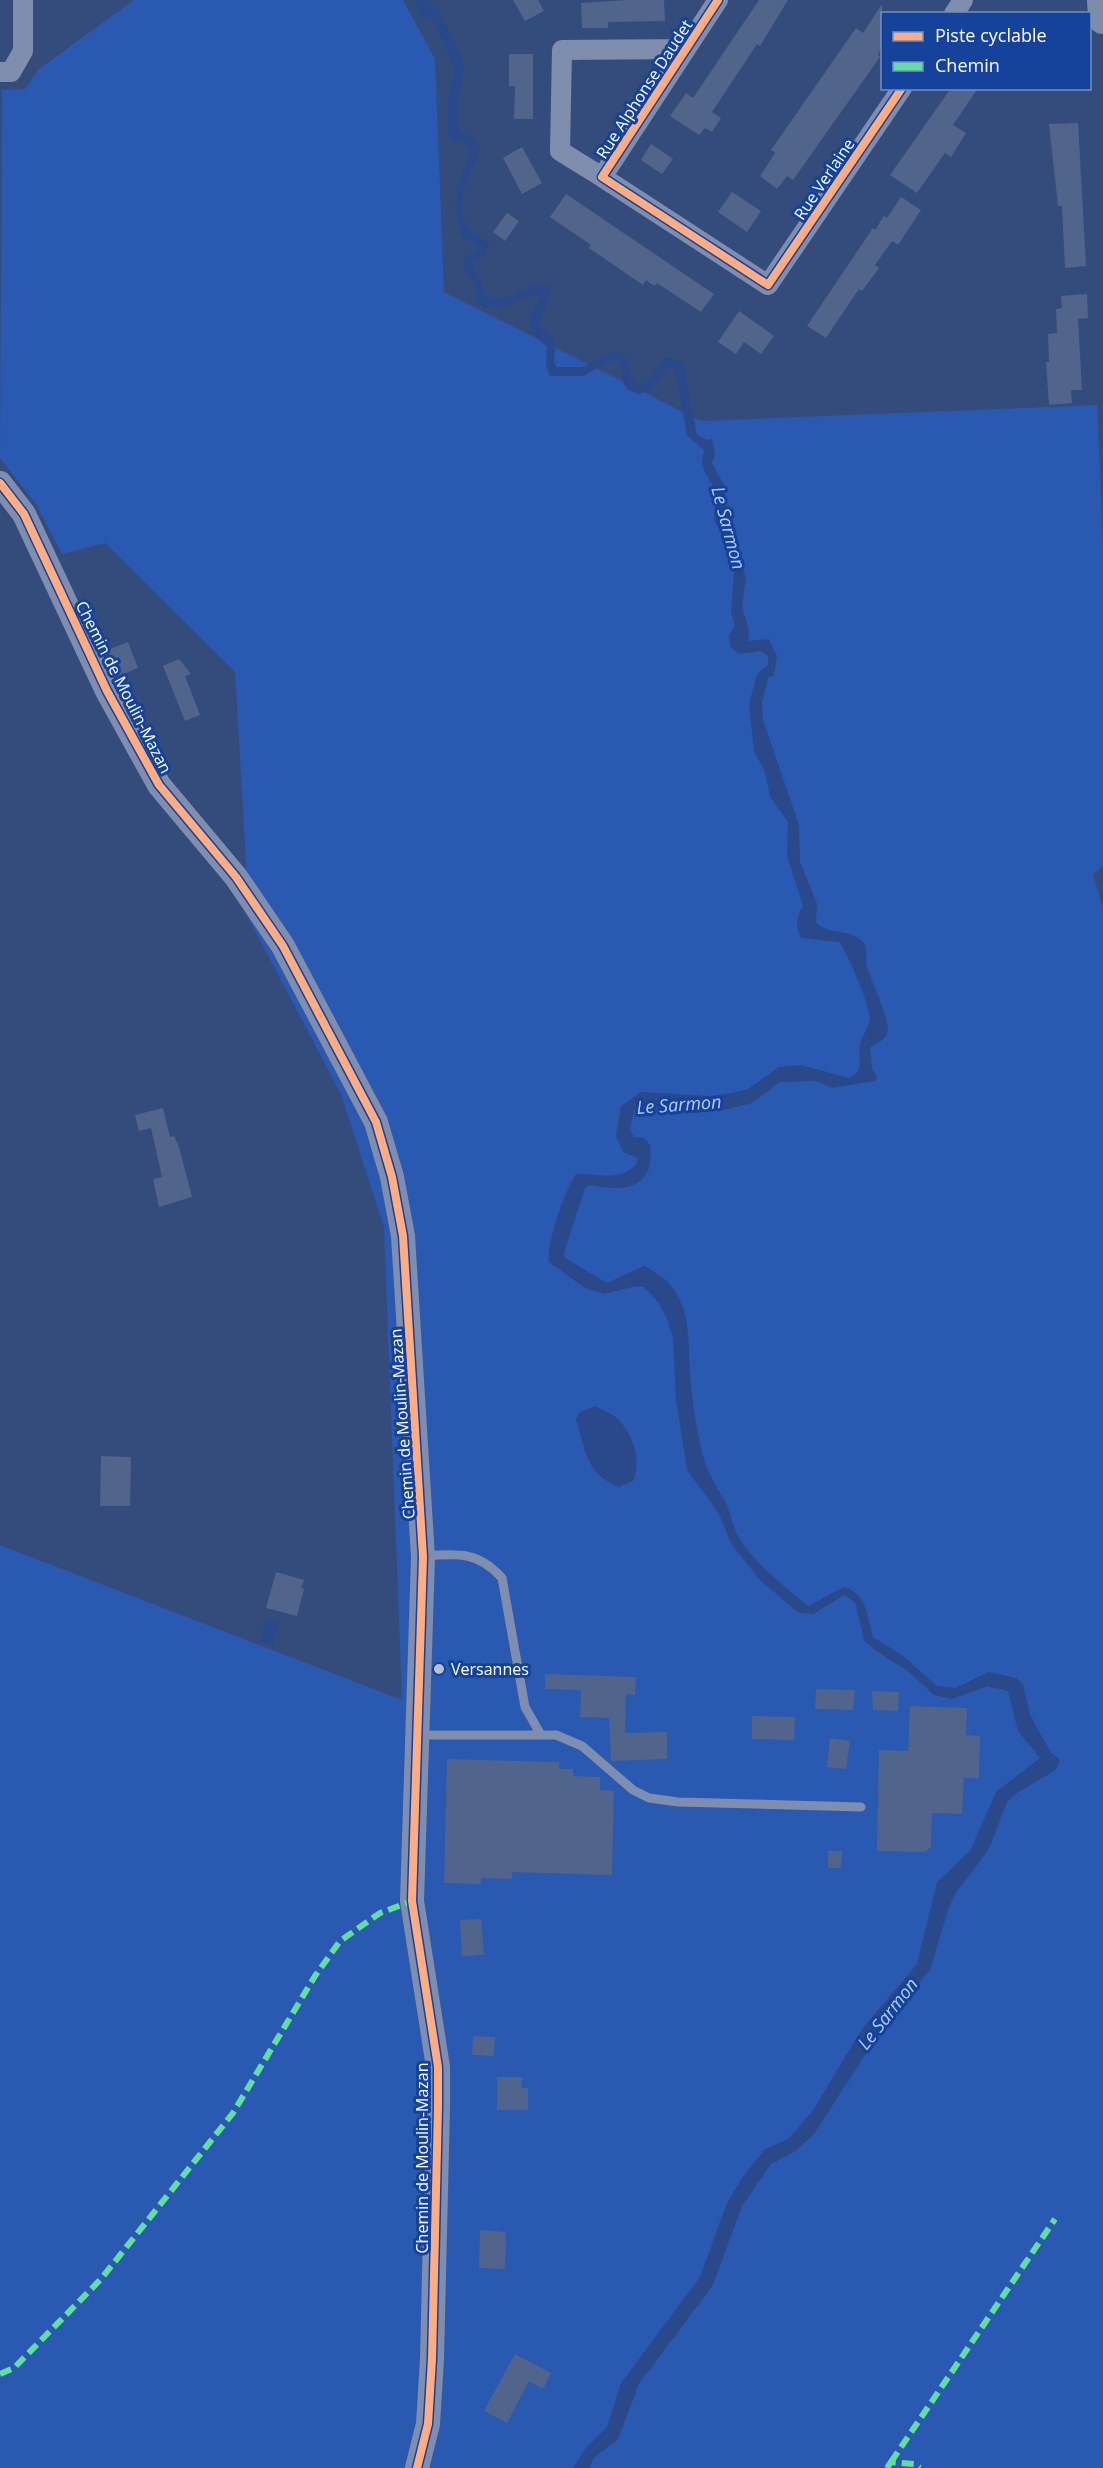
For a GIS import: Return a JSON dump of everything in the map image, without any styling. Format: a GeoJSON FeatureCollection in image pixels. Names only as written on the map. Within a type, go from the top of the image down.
{"type":"FeatureCollection","features":[{"type":"Feature","properties":{"kind":"main road"},"geometry":{"type":"LineString","coordinates":[[1102,0],[1103,19]]}},
{"type":"Feature","properties":{"kind":"street"},"geometry":{"type":"LineString","coordinates":[[6,72],[24,51],[23,0]]}},
{"type":"Feature","properties":{"kind":"street","name":"Rue Alphonse Daudet"},"geometry":{"type":"LineString","coordinates":[[602,177],[718,0]]}},
{"type":"Feature","properties":{"kind":"street","name":"Rue Alphonse Daudet"},"geometry":{"type":"LineString","coordinates":[[686,49],[562,50],[560,151],[768,285]]}},
{"type":"Feature","properties":{"kind":"street","name":"Rue Verlaine"},"geometry":{"type":"LineString","coordinates":[[768,285],[901,90]]}},
{"type":"Feature","properties":{"kind":"street","name":"Chemin de Moulin-Mazan"},"geometry":{"type":"LineString","coordinates":[[0,483],[24,514],[107,692],[159,785],[236,877],[284,946],[376,1122],[392,1177],[403,1236],[423,1557],[412,1901],[438,2067],[432,2360],[428,2424],[417,2468]]}},
{"type":"Feature","properties":{"kind":"lane"},"geometry":{"type":"LineString","coordinates":[[423,1557],[449,1554],[480,1559],[489,1564],[502,1578],[525,1707],[541,1735]]}},
{"type":"Feature","properties":{"kind":"lane"},"geometry":{"type":"LineString","coordinates":[[416,1735],[541,1735],[571,1739],[633,1790],[649,1798],[678,1802],[861,1807]]}},
{"type":"Feature","properties":{"kind":"shaded area"},"geometry":{"type":"Polygon","coordinates":[[[134,0],[403,0],[435,59],[444,292],[701,421],[1097,405],[1103,544],[1103,865],[1093,875],[1103,908],[1103,2468],[0,2468],[0,1545],[402,1700],[384,1227],[341,1094],[243,908],[246,861],[235,672],[105,543],[62,554],[36,504],[0,458],[2,90],[25,89],[39,69],[134,0]]]}},
{"type":"Feature","properties":{"kind":"water"},"geometry":{"type":"Polygon","coordinates":[[[413,0],[428,0],[440,12],[461,57],[464,69],[458,98],[459,132],[476,139],[480,146],[465,186],[462,207],[463,217],[468,227],[485,243],[482,244],[485,255],[471,263],[481,281],[485,296],[504,297],[535,286],[549,286],[550,294],[539,324],[554,340],[554,361],[557,367],[583,367],[608,354],[619,352],[628,360],[630,378],[642,385],[667,358],[683,362],[697,435],[707,440],[712,439],[715,455],[712,463],[724,485],[726,500],[724,518],[733,534],[746,578],[742,607],[749,630],[748,641],[769,639],[777,656],[774,675],[768,678],[762,704],[763,720],[799,825],[800,862],[817,904],[816,922],[826,929],[857,937],[862,941],[866,950],[867,967],[888,1028],[884,1038],[870,1048],[872,1069],[877,1076],[875,1081],[832,1088],[816,1081],[780,1082],[752,1103],[724,1110],[640,1107],[634,1110],[630,1129],[634,1137],[643,1137],[650,1145],[648,1171],[635,1184],[625,1187],[590,1185],[585,1188],[564,1253],[565,1258],[607,1283],[644,1266],[659,1275],[679,1297],[687,1324],[693,1405],[705,1462],[726,1503],[739,1538],[761,1565],[808,1606],[844,1587],[852,1590],[862,1600],[873,1637],[903,1656],[937,1686],[955,1688],[989,1672],[1016,1678],[1023,1684],[1030,1715],[1051,1753],[1060,1759],[1056,1770],[1015,1794],[1007,1802],[989,1849],[955,1894],[930,1970],[881,2030],[814,2134],[794,2152],[771,2164],[742,2206],[713,2285],[639,2384],[618,2439],[594,2458],[589,2468],[573,2468],[586,2448],[607,2427],[621,2383],[700,2277],[727,2203],[742,2178],[765,2149],[788,2139],[812,2112],[862,2029],[917,1964],[937,1882],[970,1851],[996,1792],[1040,1758],[1018,1731],[1008,1691],[987,1686],[952,1699],[934,1695],[908,1671],[876,1651],[864,1640],[855,1602],[844,1595],[813,1614],[799,1613],[761,1581],[732,1545],[718,1512],[687,1470],[676,1399],[673,1338],[666,1316],[655,1298],[644,1287],[636,1286],[605,1294],[585,1288],[549,1262],[550,1243],[557,1217],[576,1174],[617,1175],[631,1169],[637,1163],[637,1158],[623,1152],[616,1136],[621,1106],[641,1092],[710,1096],[733,1093],[748,1089],[779,1067],[801,1065],[849,1078],[859,1068],[859,1051],[870,1019],[858,980],[839,942],[801,938],[798,930],[798,918],[803,906],[787,856],[788,822],[770,797],[765,772],[754,751],[749,704],[757,674],[768,665],[768,656],[761,651],[739,654],[730,646],[729,635],[735,626],[731,613],[734,572],[724,538],[714,520],[717,493],[704,470],[702,463],[704,450],[687,435],[675,370],[673,367],[666,368],[650,391],[639,394],[628,390],[624,384],[619,360],[607,362],[584,376],[550,376],[546,365],[547,347],[533,334],[529,321],[541,295],[535,295],[503,307],[485,308],[476,304],[476,288],[463,267],[465,257],[478,251],[477,244],[463,238],[455,210],[456,191],[472,148],[448,137],[448,100],[455,69],[433,19],[422,18],[413,0]]]}},
{"type":"Feature","properties":{"kind":"water"},"geometry":{"type":"Polygon","coordinates":[[[595,1406],[617,1418],[623,1424],[634,1448],[637,1465],[633,1481],[619,1487],[608,1482],[593,1468],[582,1441],[576,1419],[580,1412],[595,1406]]]}},
{"type":"Feature","properties":{"kind":"water"},"geometry":{"type":"Polygon","coordinates":[[[266,1619],[278,1622],[273,1645],[260,1642],[266,1619]]]}},
{"type":"Feature","properties":{"kind":"building"},"geometry":{"type":"Polygon","coordinates":[[[513,0],[538,0],[544,11],[525,21],[513,0]]]}},
{"type":"Feature","properties":{"kind":"building"},"geometry":{"type":"Polygon","coordinates":[[[664,0],[665,21],[608,22],[608,28],[582,28],[581,3],[664,0]]]}},
{"type":"Feature","properties":{"kind":"building"},"geometry":{"type":"Polygon","coordinates":[[[759,0],[788,0],[760,46],[757,44],[712,112],[721,118],[712,132],[705,128],[699,135],[670,116],[686,93],[693,98],[759,0]]]}},
{"type":"Feature","properties":{"kind":"building"},"geometry":{"type":"Polygon","coordinates":[[[882,4],[881,49],[878,55],[880,57],[793,180],[787,176],[777,189],[760,176],[775,153],[771,150],[856,28],[863,33],[882,4]]]}},
{"type":"Feature","properties":{"kind":"building"},"geometry":{"type":"Polygon","coordinates":[[[509,54],[533,54],[533,119],[514,119],[515,86],[509,86],[509,54]]]}},
{"type":"Feature","properties":{"kind":"building"},"geometry":{"type":"Polygon","coordinates":[[[950,90],[977,90],[953,125],[966,133],[951,157],[945,153],[917,193],[890,175],[950,90]]]}},
{"type":"Feature","properties":{"kind":"building"},"geometry":{"type":"Polygon","coordinates":[[[1078,123],[1086,266],[1065,268],[1062,206],[1058,206],[1049,124],[1078,123]]]}},
{"type":"Feature","properties":{"kind":"building"},"geometry":{"type":"Polygon","coordinates":[[[651,144],[673,159],[662,174],[641,160],[651,144]]]}},
{"type":"Feature","properties":{"kind":"building"},"geometry":{"type":"Polygon","coordinates":[[[522,147],[542,183],[522,194],[503,158],[522,147]]]}},
{"type":"Feature","properties":{"kind":"building"},"geometry":{"type":"Polygon","coordinates":[[[732,192],[761,211],[747,232],[718,212],[732,192]]]}},
{"type":"Feature","properties":{"kind":"building"},"geometry":{"type":"Polygon","coordinates":[[[566,194],[714,294],[701,312],[657,283],[654,286],[646,280],[643,285],[589,248],[591,245],[550,217],[566,194]]]}},
{"type":"Feature","properties":{"kind":"building"},"geometry":{"type":"Polygon","coordinates":[[[901,197],[921,210],[898,245],[892,241],[875,265],[879,268],[862,291],[859,289],[826,338],[807,326],[873,228],[875,230],[884,216],[887,218],[901,197]]]}},
{"type":"Feature","properties":{"kind":"building"},"geometry":{"type":"Polygon","coordinates":[[[507,213],[519,221],[505,241],[493,232],[507,213]]]}},
{"type":"Feature","properties":{"kind":"building"},"geometry":{"type":"Polygon","coordinates":[[[1087,294],[1088,318],[1078,319],[1082,390],[1071,390],[1072,403],[1049,405],[1046,362],[1049,362],[1048,334],[1057,333],[1056,309],[1062,308],[1061,296],[1087,294]]]}},
{"type":"Feature","properties":{"kind":"building"},"geometry":{"type":"Polygon","coordinates":[[[739,311],[774,336],[761,354],[744,342],[736,354],[718,342],[739,311]]]}},
{"type":"Feature","properties":{"kind":"building"},"geometry":{"type":"Polygon","coordinates":[[[128,642],[138,668],[116,677],[104,651],[128,642]]]}},
{"type":"Feature","properties":{"kind":"building"},"geometry":{"type":"Polygon","coordinates":[[[179,659],[191,674],[185,676],[200,715],[185,721],[163,666],[179,659]]]}},
{"type":"Feature","properties":{"kind":"building"},"geometry":{"type":"Polygon","coordinates":[[[163,1108],[170,1137],[174,1136],[179,1147],[192,1197],[159,1207],[153,1179],[162,1177],[151,1128],[139,1131],[135,1115],[163,1108]]]}},
{"type":"Feature","properties":{"kind":"building"},"geometry":{"type":"Polygon","coordinates":[[[101,1456],[131,1457],[130,1506],[100,1506],[101,1456]]]}},
{"type":"Feature","properties":{"kind":"building"},"geometry":{"type":"Polygon","coordinates":[[[276,1572],[304,1580],[297,1616],[266,1608],[276,1572]]]}},
{"type":"Feature","properties":{"kind":"building"},"geometry":{"type":"Polygon","coordinates":[[[545,1674],[636,1677],[635,1695],[626,1694],[625,1733],[667,1732],[667,1759],[611,1761],[609,1718],[580,1717],[581,1690],[545,1689],[545,1674]]]}},
{"type":"Feature","properties":{"kind":"building"},"geometry":{"type":"Polygon","coordinates":[[[816,1689],[855,1690],[853,1710],[815,1709],[816,1689]]]}},
{"type":"Feature","properties":{"kind":"building"},"geometry":{"type":"Polygon","coordinates":[[[872,1691],[899,1692],[898,1711],[873,1710],[872,1691]]]}},
{"type":"Feature","properties":{"kind":"building"},"geometry":{"type":"Polygon","coordinates":[[[910,1706],[967,1708],[966,1735],[980,1736],[979,1778],[964,1778],[962,1814],[932,1813],[931,1847],[925,1852],[877,1851],[879,1750],[908,1751],[910,1706]]]}},
{"type":"Feature","properties":{"kind":"building"},"geometry":{"type":"Polygon","coordinates":[[[752,1716],[795,1717],[794,1740],[752,1739],[752,1716]]]}},
{"type":"Feature","properties":{"kind":"building"},"geometry":{"type":"Polygon","coordinates":[[[830,1738],[850,1741],[846,1769],[827,1767],[830,1738]]]}},
{"type":"Feature","properties":{"kind":"building"},"geometry":{"type":"Polygon","coordinates":[[[447,1759],[559,1762],[559,1769],[573,1769],[573,1776],[600,1777],[600,1790],[614,1791],[612,1875],[512,1872],[512,1879],[481,1878],[481,1884],[444,1883],[447,1759]]]}},
{"type":"Feature","properties":{"kind":"building"},"geometry":{"type":"Polygon","coordinates":[[[828,1851],[842,1851],[841,1868],[828,1868],[828,1851]]]}},
{"type":"Feature","properties":{"kind":"building"},"geometry":{"type":"Polygon","coordinates":[[[481,1919],[484,1955],[462,1956],[460,1920],[481,1919]]]}},
{"type":"Feature","properties":{"kind":"building"},"geometry":{"type":"Polygon","coordinates":[[[473,2036],[495,2037],[494,2056],[472,2055],[473,2036]]]}},
{"type":"Feature","properties":{"kind":"building"},"geometry":{"type":"Polygon","coordinates":[[[497,2077],[522,2077],[522,2088],[528,2088],[528,2110],[497,2110],[497,2077]]]}},
{"type":"Feature","properties":{"kind":"building"},"geometry":{"type":"Polygon","coordinates":[[[480,2230],[506,2232],[505,2269],[479,2268],[480,2230]]]}},
{"type":"Feature","properties":{"kind":"building"},"geometry":{"type":"Polygon","coordinates":[[[515,2354],[551,2373],[543,2389],[529,2381],[507,2423],[484,2411],[515,2354]]]}},
{"type":"Feature","properties":{"kind":"waterway","name":"Le Sarmon"},"geometry":{"type":"LineString","coordinates":[[479,240],[487,245],[481,254]]}},
{"type":"Feature","properties":{"kind":"marked path"},"geometry":{"type":"LineString","coordinates":[[0,2374],[14,2368],[101,2279],[233,2113],[315,1976],[340,1941],[380,1913],[412,1901]]}},
{"type":"Feature","properties":{"kind":"marked path"},"geometry":{"type":"LineString","coordinates":[[891,2462],[1055,2219]]}},
{"type":"Feature","properties":{"kind":"marked path"},"geometry":{"type":"LineString","coordinates":[[887,2468],[891,2462],[914,2464],[920,2468]]}},
{"type":"Feature","properties":{"kind":"cycle path"},"geometry":{"type":"LineString","coordinates":[[718,0],[602,177],[768,285],[901,90]]}},
{"type":"Feature","properties":{"kind":"cycle path"},"geometry":{"type":"LineString","coordinates":[[0,483],[24,514],[107,691],[159,785],[236,877],[283,946],[376,1122],[392,1177],[403,1236],[423,1557],[412,1901],[438,2067],[432,2359],[428,2424],[417,2468]]}},
{"type":"Feature","properties":{"kind":"place","name":"Versannes"},"geometry":{"type":"Point","coordinates":[439,1669]}}]}
